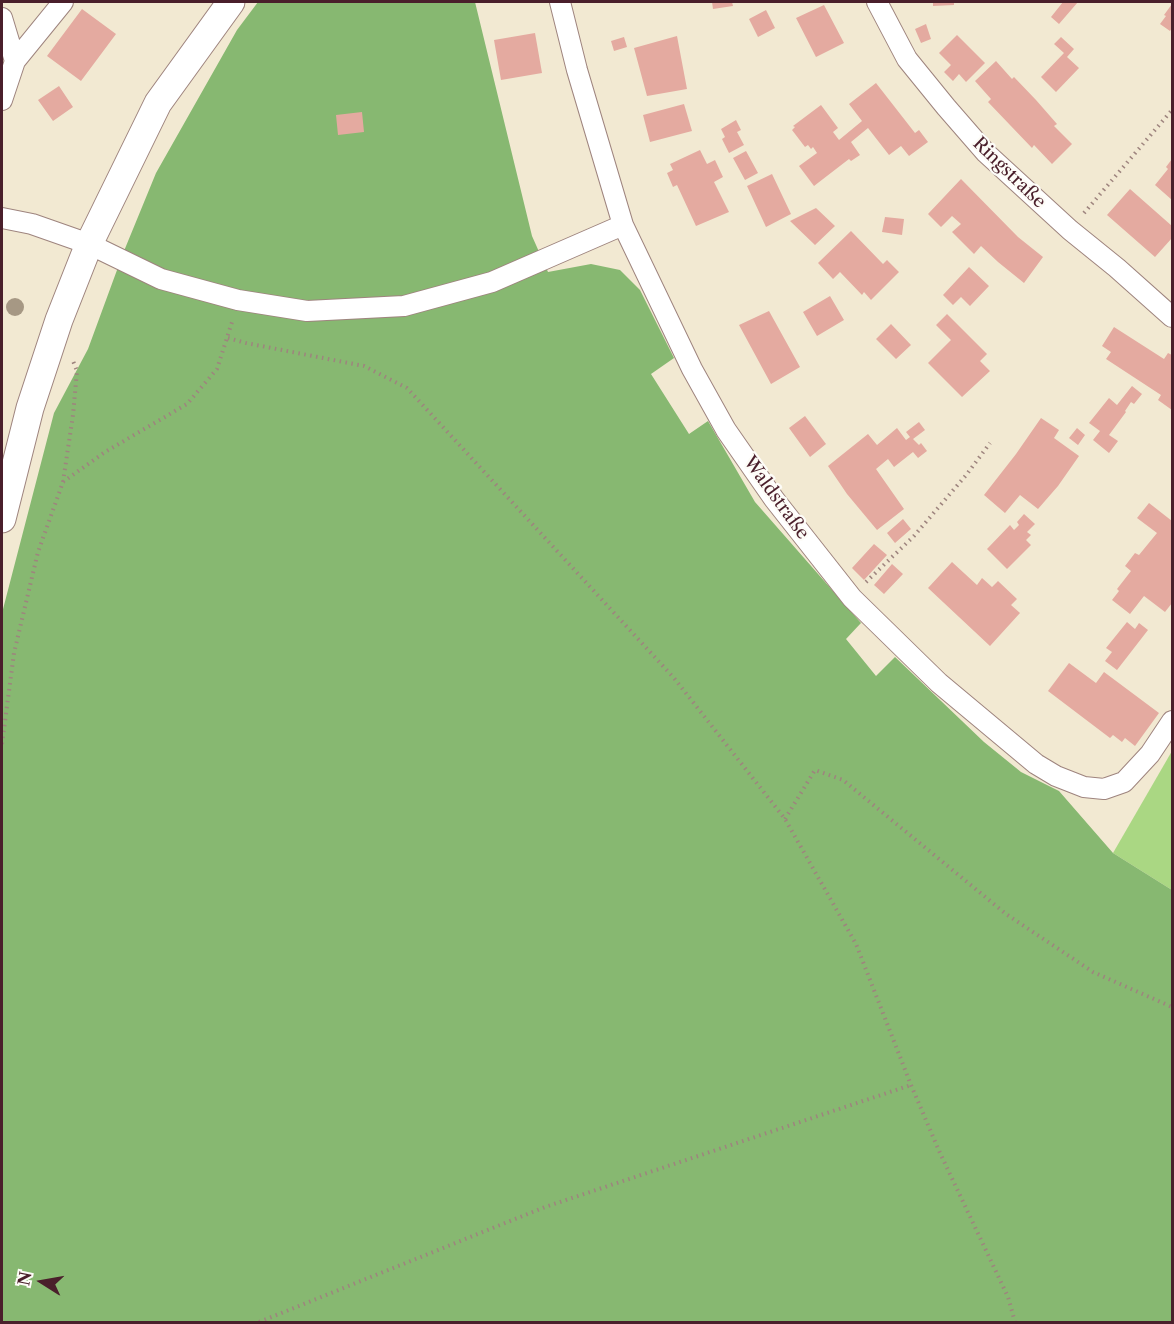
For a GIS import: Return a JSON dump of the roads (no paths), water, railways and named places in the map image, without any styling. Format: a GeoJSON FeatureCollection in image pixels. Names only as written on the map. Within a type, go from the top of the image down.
{"type":"FeatureCollection","features":[{"type":"Feature","properties":{"kind":"main road"},"geometry":{"type":"LineString","coordinates":[[2,519],[34,397],[59,320],[89,244],[158,103],[231,2]]}},
{"type":"Feature","properties":{"kind":"street"},"geometry":{"type":"LineString","coordinates":[[2,100],[15,61],[63,2]]}},
{"type":"Feature","properties":{"kind":"street","name":"Waldstraße"},"geometry":{"type":"LineString","coordinates":[[560,2],[577,70],[623,225],[692,369],[732,438],[774,499],[852,598],[939,683],[1036,764],[1056,776],[1084,787],[1104,789],[1124,782],[1150,754],[1173,722]]}},
{"type":"Feature","properties":{"kind":"street","name":"Ringstraße"},"geometry":{"type":"LineString","coordinates":[[877,2],[908,59],[946,108],[986,153],[1070,230],[1173,317]]}},
{"type":"Feature","properties":{"kind":"street"},"geometry":{"type":"LineString","coordinates":[[2,18],[15,61]]}},
{"type":"Feature","properties":{"kind":"street"},"geometry":{"type":"LineString","coordinates":[[2,218],[32,224],[89,244],[161,279],[238,300],[307,311],[404,306],[492,282],[623,225]]}}]}
